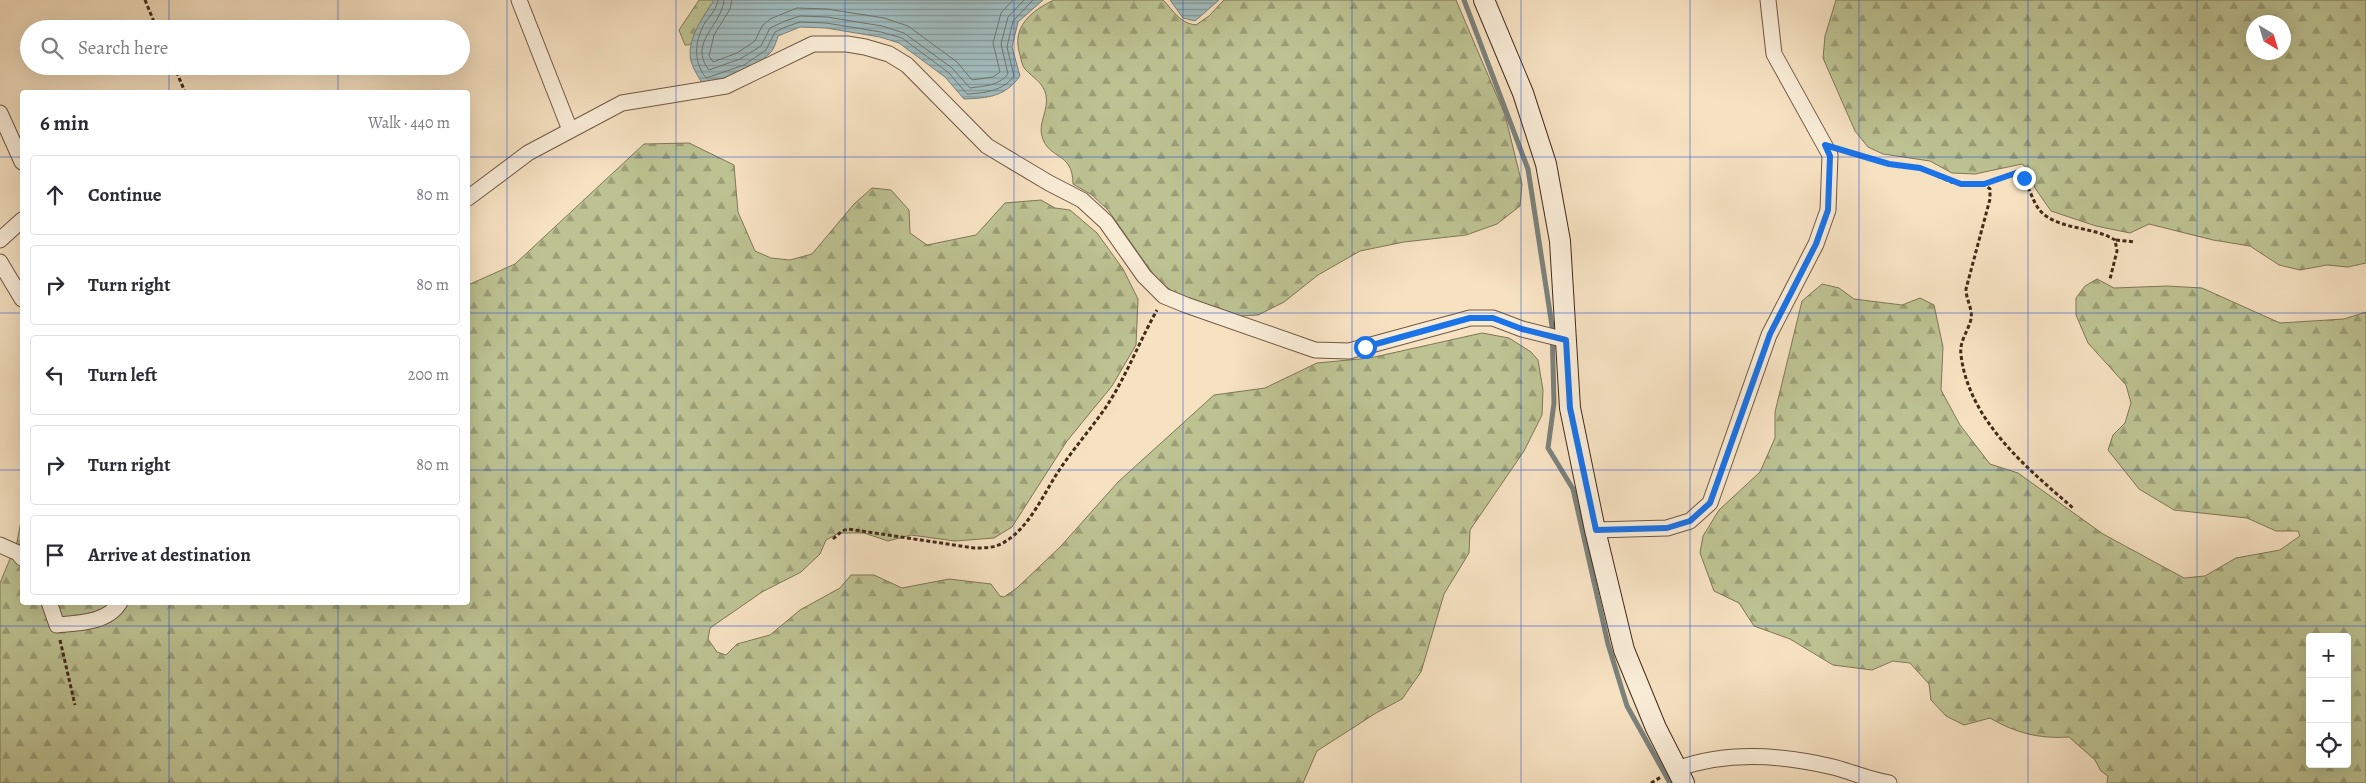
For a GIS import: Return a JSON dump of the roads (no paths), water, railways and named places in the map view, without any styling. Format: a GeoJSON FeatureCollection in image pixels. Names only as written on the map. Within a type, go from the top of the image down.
{"type":"FeatureCollection","features":[{"type":"Feature","properties":{"kind":"street"},"geometry":{"type":"LineString","coordinates":[[519,0],[570,130]]}},
{"type":"Feature","properties":{"kind":"street"},"geometry":{"type":"LineString","coordinates":[[1484,0],[1523,93],[1546,164],[1560,240],[1556,337],[1570,408],[1624,650],[1674,777],[1690,764],[1749,756],[1833,767],[1889,783]]}},
{"type":"Feature","properties":{"kind":"street"},"geometry":{"type":"LineString","coordinates":[[1596,530],[1667,528],[1690,521],[1710,503],[1770,334],[1816,244],[1828,210],[1830,156],[1774,54],[1768,0]]}},
{"type":"Feature","properties":{"kind":"street"},"geometry":{"type":"LineString","coordinates":[[470,196],[528,153],[622,103],[726,86],[814,44],[865,46],[889,54],[907,65],[987,146],[1049,183],[1082,200],[1106,222],[1144,276],[1164,296],[1315,350],[1349,351],[1470,318],[1493,318],[1522,329],[1556,337]]}},
{"type":"Feature","properties":{"kind":"street"},"geometry":{"type":"LineString","coordinates":[[0,113],[20,158]]}},
{"type":"Feature","properties":{"kind":"street"},"geometry":{"type":"LineString","coordinates":[[0,240],[20,222]]}},
{"type":"Feature","properties":{"kind":"street"},"geometry":{"type":"LineString","coordinates":[[0,262],[20,296]]}},
{"type":"Feature","properties":{"kind":"street"},"geometry":{"type":"LineString","coordinates":[[0,545],[20,556]]}},
{"type":"Feature","properties":{"kind":"street"},"geometry":{"type":"LineString","coordinates":[[50,605],[57,625],[102,618],[111,613],[118,605]]}},
{"type":"Feature","properties":{"kind":"water"},"geometry":{"type":"Polygon","coordinates":[[[714,0],[1043,0],[1018,22],[1012,47],[1020,76],[1008,88],[995,95],[964,99],[945,77],[899,43],[880,37],[826,28],[800,27],[778,36],[771,52],[756,63],[727,78],[702,83],[691,61],[691,45],[696,29],[714,0]]]}},
{"type":"Feature","properties":{"kind":"water"},"geometry":{"type":"Polygon","coordinates":[[[1170,0],[1219,0],[1195,21],[1183,18],[1170,0]]]}},
{"type":"Feature","properties":{"kind":"waterway"},"geometry":{"type":"LineString","coordinates":[[1464,0],[1528,169],[1552,326],[1554,403],[1548,448],[1573,489],[1608,644],[1627,706],[1670,783]]}}]}
